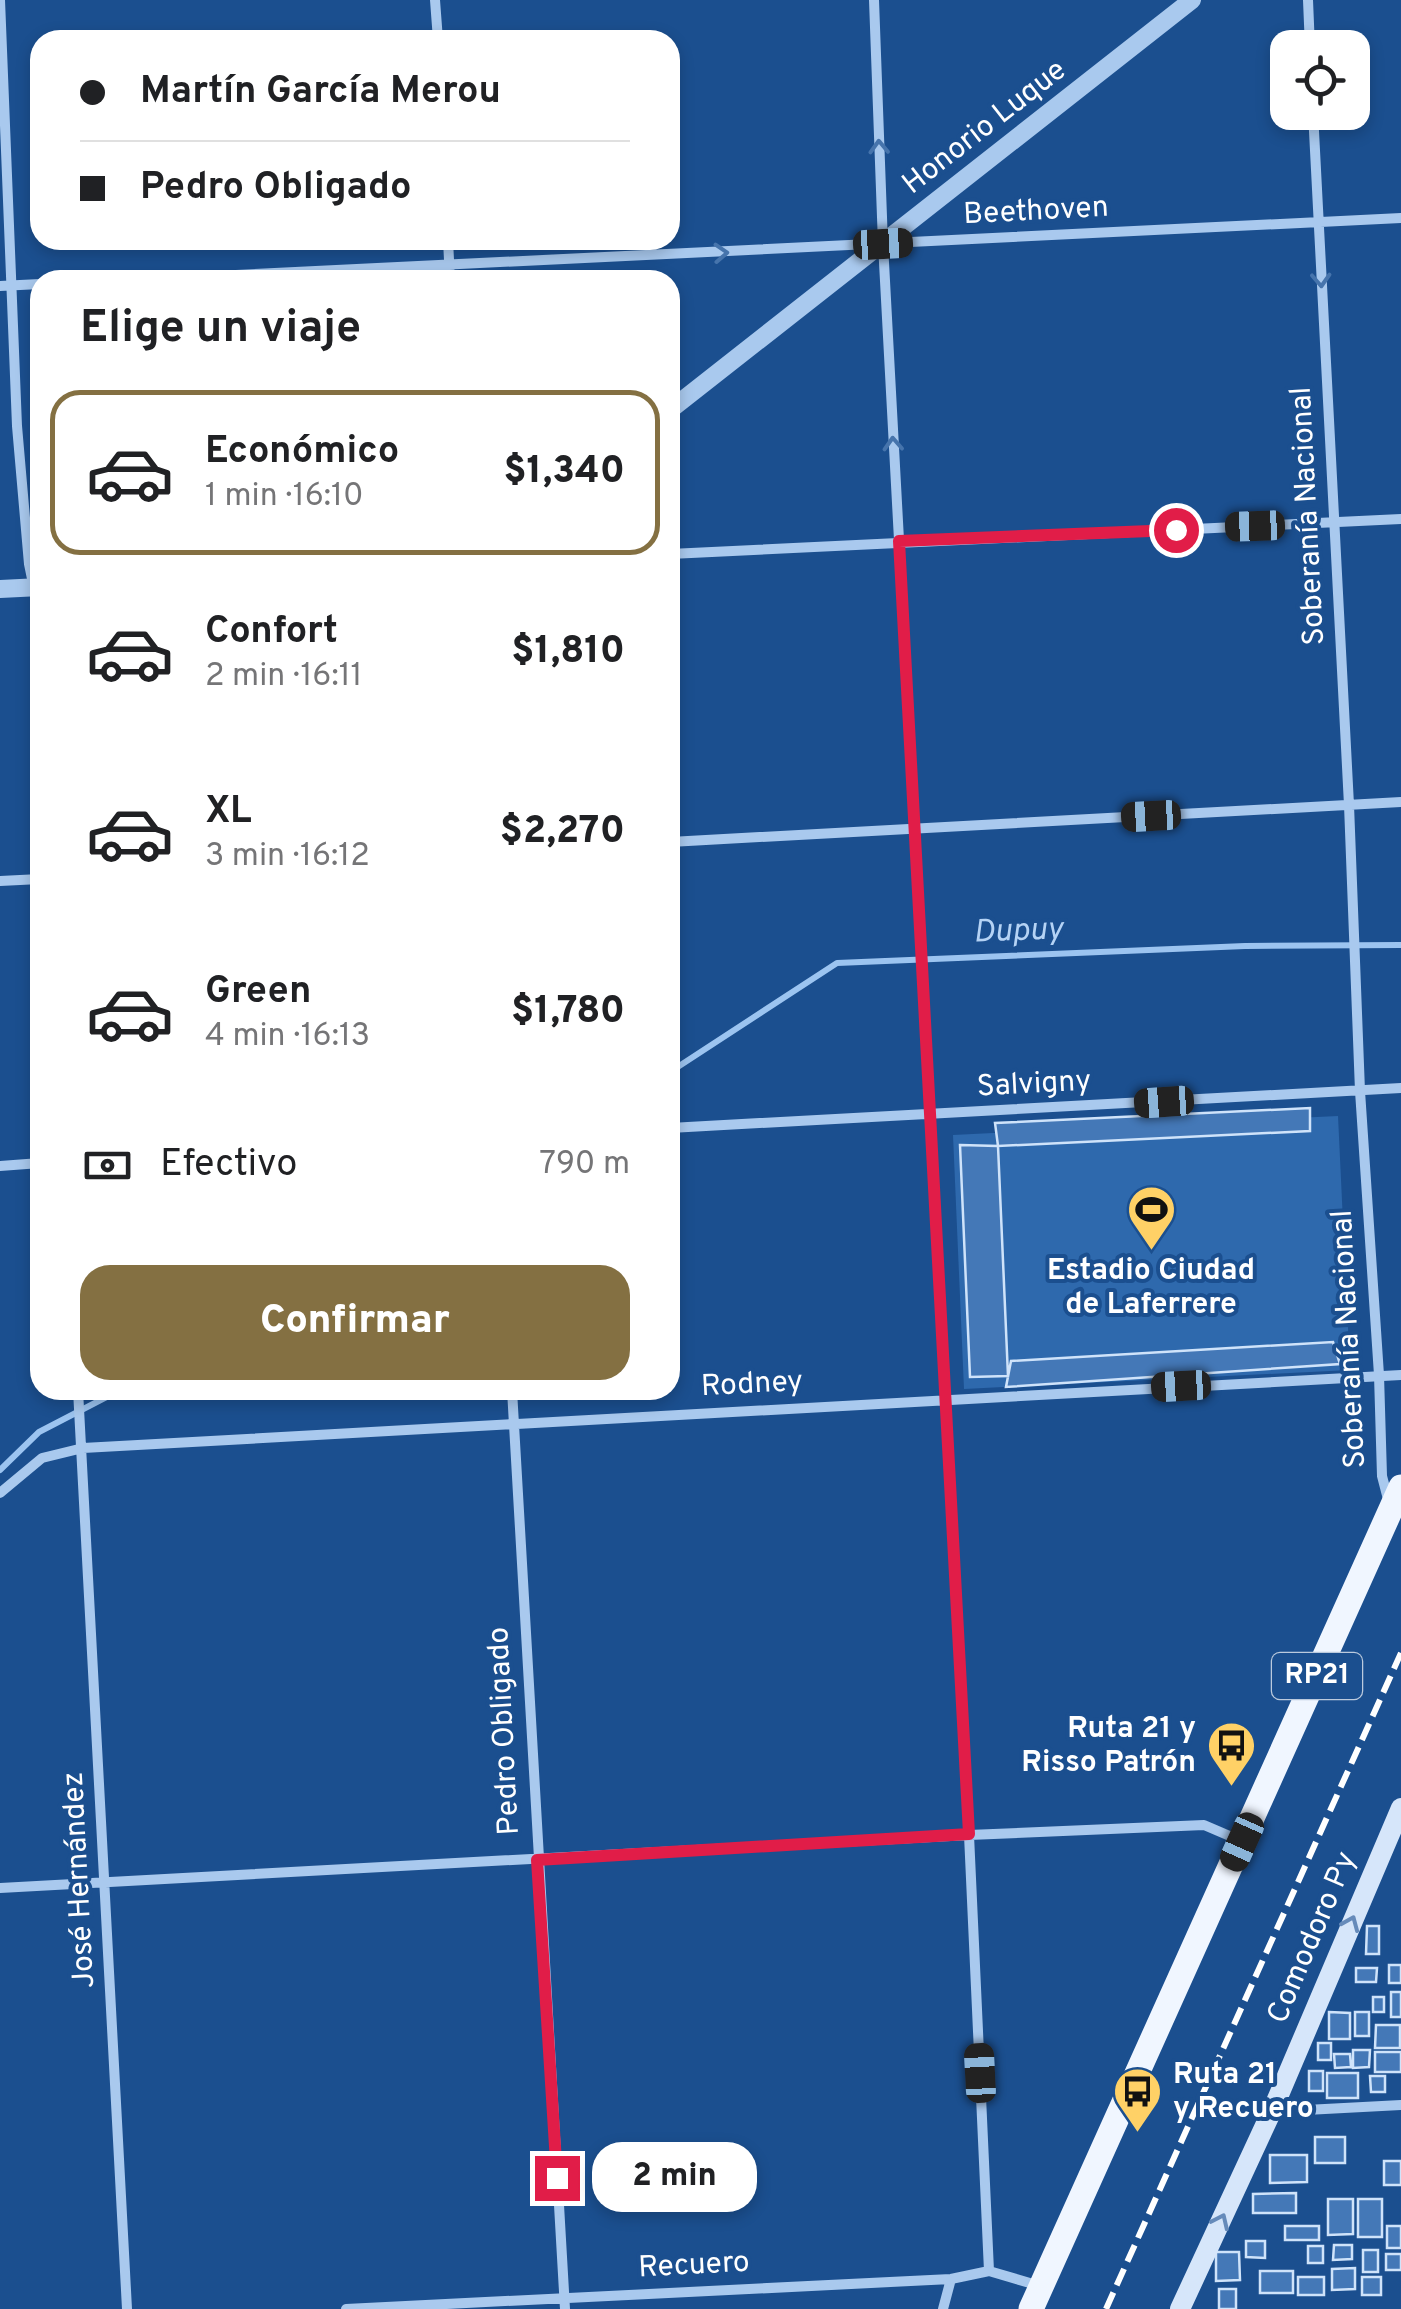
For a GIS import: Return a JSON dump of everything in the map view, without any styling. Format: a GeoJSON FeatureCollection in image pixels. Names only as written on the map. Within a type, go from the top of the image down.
{"type":"FeatureCollection","features":[{"type":"Feature","properties":{"kind":"main road","name":"RP21"},"geometry":{"type":"LineString","coordinates":[[1036,2298],[1396,1498]]}},
{"type":"Feature","properties":{"kind":"main road","name":"Comodoro Py"},"geometry":{"type":"LineString","coordinates":[[1180,2309],[1393,1846],[1401,1808]]}},
{"type":"Feature","properties":{"kind":"street"},"geometry":{"type":"LineString","coordinates":[[0,0],[18,426],[30,569]]}},
{"type":"Feature","properties":{"kind":"street"},"geometry":{"type":"LineString","coordinates":[[436,0],[438,30]]}},
{"type":"Feature","properties":{"kind":"street"},"geometry":{"type":"LineString","coordinates":[[874,0],[883,244],[989,2271],[1036,2298]]}},
{"type":"Feature","properties":{"kind":"street","name":"Honorio Luque"},"geometry":{"type":"LineString","coordinates":[[680,402],[1192,0]]}},
{"type":"Feature","properties":{"kind":"street"},"geometry":{"type":"LineString","coordinates":[[1308,0],[1309,30]]}},
{"type":"Feature","properties":{"kind":"street","name":"Soberanía Nacional"},"geometry":{"type":"LineString","coordinates":[[1314,130],[1382,1476],[1396,1498]]}},
{"type":"Feature","properties":{"kind":"street","name":"Beethoven"},"geometry":{"type":"LineString","coordinates":[[359,270],[1401,218]]}},
{"type":"Feature","properties":{"kind":"street"},"geometry":{"type":"LineString","coordinates":[[448,250],[449,270]]}},
{"type":"Feature","properties":{"kind":"street"},"geometry":{"type":"LineString","coordinates":[[0,286],[30,284]]}},
{"type":"Feature","properties":{"kind":"street"},"geometry":{"type":"LineString","coordinates":[[680,553],[1401,520]]}},
{"type":"Feature","properties":{"kind":"street"},"geometry":{"type":"LineString","coordinates":[[0,589],[30,587]]}},
{"type":"Feature","properties":{"kind":"street"},"geometry":{"type":"LineString","coordinates":[[680,841],[1401,802]]}},
{"type":"Feature","properties":{"kind":"street"},"geometry":{"type":"LineString","coordinates":[[0,882],[30,880]]}},
{"type":"Feature","properties":{"kind":"street","name":"Salvigny"},"geometry":{"type":"LineString","coordinates":[[680,1128],[1401,1088]]}},
{"type":"Feature","properties":{"kind":"street"},"geometry":{"type":"LineString","coordinates":[[0,1166],[30,1164]]}},
{"type":"Feature","properties":{"kind":"street","name":"Rodney"},"geometry":{"type":"LineString","coordinates":[[0,1493],[42,1458],[83,1448],[1401,1374]]}},
{"type":"Feature","properties":{"kind":"street","name":"José Hernández"},"geometry":{"type":"LineString","coordinates":[[79,1400],[127,2309]]}},
{"type":"Feature","properties":{"kind":"street","name":"Pedro Obligado"},"geometry":{"type":"LineString","coordinates":[[513,1400],[565,2303]]}},
{"type":"Feature","properties":{"kind":"street"},"geometry":{"type":"LineString","coordinates":[[0,1888],[969,1834],[1204,1825],[1242,1842]]}},
{"type":"Feature","properties":{"kind":"street"},"geometry":{"type":"LineString","coordinates":[[1275,2104],[1306,2110],[1401,2105]]}},
{"type":"Feature","properties":{"kind":"street","name":"Recuero"},"geometry":{"type":"LineString","coordinates":[[346,2309],[565,2303],[951,2280],[989,2271]]}},
{"type":"Feature","properties":{"kind":"street"},"geometry":{"type":"LineString","coordinates":[[943,2309],[951,2280]]}},
{"type":"Feature","properties":{"kind":"shaded area","name":"Estadio Ciudad de Laferrere"},"geometry":{"type":"Polygon","coordinates":[[[1338,1116],[1350,1370],[964,1389],[953,1135],[1338,1116]]]}},
{"type":"Feature","properties":{"kind":"building"},"geometry":{"type":"Polygon","coordinates":[[[1310,1108],[1310,1131],[998,1146],[995,1123],[1310,1108]]]}},
{"type":"Feature","properties":{"kind":"building"},"geometry":{"type":"Polygon","coordinates":[[[960,1145],[998,1146],[1008,1376],[970,1377],[960,1145]]]}},
{"type":"Feature","properties":{"kind":"building"},"geometry":{"type":"Polygon","coordinates":[[[1333,1342],[1340,1364],[1006,1387],[1011,1361],[1333,1342]]]}},
{"type":"Feature","properties":{"kind":"building"},"geometry":{"type":"Polygon","coordinates":[[[1367,1926],[1379,1926],[1379,1954],[1366,1954],[1367,1926]]]}},
{"type":"Feature","properties":{"kind":"building"},"geometry":{"type":"Polygon","coordinates":[[[1389,1965],[1401,1965],[1401,1983],[1389,1983],[1389,1965]]]}},
{"type":"Feature","properties":{"kind":"building"},"geometry":{"type":"Polygon","coordinates":[[[1356,1968],[1377,1968],[1376,1982],[1356,1982],[1356,1968]]]}},
{"type":"Feature","properties":{"kind":"building"},"geometry":{"type":"Polygon","coordinates":[[[1391,1992],[1401,1992],[1401,2017],[1391,2017],[1391,1992]]]}},
{"type":"Feature","properties":{"kind":"building"},"geometry":{"type":"Polygon","coordinates":[[[1373,1997],[1384,1997],[1384,2012],[1373,2012],[1373,1997]]]}},
{"type":"Feature","properties":{"kind":"building"},"geometry":{"type":"Polygon","coordinates":[[[1329,2012],[1350,2013],[1350,2039],[1329,2039],[1329,2012]]]}},
{"type":"Feature","properties":{"kind":"building"},"geometry":{"type":"Polygon","coordinates":[[[1355,2012],[1369,2012],[1369,2036],[1355,2036],[1355,2012]]]}},
{"type":"Feature","properties":{"kind":"building"},"geometry":{"type":"Polygon","coordinates":[[[1376,2025],[1400,2025],[1400,2048],[1375,2048],[1376,2025]]]}},
{"type":"Feature","properties":{"kind":"building"},"geometry":{"type":"Polygon","coordinates":[[[1318,2043],[1331,2043],[1331,2060],[1318,2060],[1318,2043]]]}},
{"type":"Feature","properties":{"kind":"building"},"geometry":{"type":"Polygon","coordinates":[[[1353,2050],[1370,2050],[1369,2067],[1353,2068],[1353,2050]]]}},
{"type":"Feature","properties":{"kind":"building"},"geometry":{"type":"Polygon","coordinates":[[[1375,2052],[1401,2052],[1401,2072],[1375,2072],[1375,2052]]]}},
{"type":"Feature","properties":{"kind":"building"},"geometry":{"type":"Polygon","coordinates":[[[1334,2054],[1350,2054],[1351,2067],[1335,2068],[1334,2054]]]}},
{"type":"Feature","properties":{"kind":"building"},"geometry":{"type":"Polygon","coordinates":[[[1309,2071],[1323,2071],[1323,2091],[1309,2091],[1309,2071]]]}},
{"type":"Feature","properties":{"kind":"building"},"geometry":{"type":"Polygon","coordinates":[[[1327,2073],[1358,2073],[1358,2098],[1327,2098],[1327,2073]]]}},
{"type":"Feature","properties":{"kind":"building"},"geometry":{"type":"Polygon","coordinates":[[[1370,2076],[1385,2076],[1385,2092],[1371,2092],[1370,2076]]]}},
{"type":"Feature","properties":{"kind":"building"},"geometry":{"type":"Polygon","coordinates":[[[1315,2137],[1345,2137],[1345,2163],[1315,2163],[1315,2137]]]}},
{"type":"Feature","properties":{"kind":"building"},"geometry":{"type":"Polygon","coordinates":[[[1270,2155],[1307,2155],[1307,2182],[1270,2183],[1270,2155]]]}},
{"type":"Feature","properties":{"kind":"building"},"geometry":{"type":"Polygon","coordinates":[[[1384,2161],[1401,2161],[1401,2185],[1384,2185],[1384,2161]]]}},
{"type":"Feature","properties":{"kind":"building"},"geometry":{"type":"Polygon","coordinates":[[[1296,2193],[1296,2213],[1253,2213],[1253,2194],[1296,2193]]]}},
{"type":"Feature","properties":{"kind":"building"},"geometry":{"type":"Polygon","coordinates":[[[1328,2199],[1353,2199],[1353,2234],[1328,2235],[1328,2199]]]}},
{"type":"Feature","properties":{"kind":"building"},"geometry":{"type":"Polygon","coordinates":[[[1358,2199],[1382,2199],[1382,2237],[1358,2237],[1358,2199]]]}},
{"type":"Feature","properties":{"kind":"building"},"geometry":{"type":"Polygon","coordinates":[[[1285,2226],[1319,2226],[1319,2240],[1285,2240],[1285,2226]]]}},
{"type":"Feature","properties":{"kind":"building"},"geometry":{"type":"Polygon","coordinates":[[[1387,2226],[1401,2226],[1401,2248],[1387,2248],[1387,2226]]]}},
{"type":"Feature","properties":{"kind":"building"},"geometry":{"type":"Polygon","coordinates":[[[1246,2241],[1265,2241],[1265,2258],[1246,2257],[1246,2241]]]}},
{"type":"Feature","properties":{"kind":"building"},"geometry":{"type":"Polygon","coordinates":[[[1334,2245],[1352,2245],[1352,2259],[1333,2260],[1334,2245]]]}},
{"type":"Feature","properties":{"kind":"building"},"geometry":{"type":"Polygon","coordinates":[[[1308,2246],[1323,2246],[1323,2263],[1308,2263],[1308,2246]]]}},
{"type":"Feature","properties":{"kind":"building"},"geometry":{"type":"Polygon","coordinates":[[[1363,2250],[1378,2250],[1378,2272],[1363,2272],[1363,2250]]]}},
{"type":"Feature","properties":{"kind":"building"},"geometry":{"type":"Polygon","coordinates":[[[1216,2252],[1239,2252],[1240,2280],[1216,2281],[1216,2252]]]}},
{"type":"Feature","properties":{"kind":"building"},"geometry":{"type":"Polygon","coordinates":[[[1386,2254],[1401,2254],[1401,2270],[1386,2270],[1386,2254]]]}},
{"type":"Feature","properties":{"kind":"building"},"geometry":{"type":"Polygon","coordinates":[[[1355,2268],[1355,2289],[1332,2290],[1332,2269],[1355,2268]]]}},
{"type":"Feature","properties":{"kind":"building"},"geometry":{"type":"Polygon","coordinates":[[[1260,2271],[1293,2271],[1293,2293],[1260,2293],[1260,2271]]]}},
{"type":"Feature","properties":{"kind":"building"},"geometry":{"type":"Polygon","coordinates":[[[1298,2277],[1324,2277],[1324,2295],[1298,2295],[1298,2277]]]}},
{"type":"Feature","properties":{"kind":"building"},"geometry":{"type":"Polygon","coordinates":[[[1362,2277],[1381,2277],[1381,2295],[1362,2295],[1362,2277]]]}},
{"type":"Feature","properties":{"kind":"building"},"geometry":{"type":"Polygon","coordinates":[[[1219,2289],[1236,2289],[1236,2309],[1219,2309],[1219,2289]]]}},
{"type":"Feature","properties":{"kind":"waterway","name":"Dupuy"},"geometry":{"type":"LineString","coordinates":[[680,1065],[837,963],[1245,946],[1401,945]]}},
{"type":"Feature","properties":{"kind":"waterway","name":"Dupuy"},"geometry":{"type":"LineString","coordinates":[[0,1470],[39,1432],[101,1400]]}},
{"type":"Feature","properties":{"kind":"railway"},"geometry":{"type":"LineString","coordinates":[[1106,2309],[1401,1653]]}},
{"type":"Feature","properties":{"kind":"place","name":"Estadio Ciudad de Laferrere"},"geometry":{"type":"Point","coordinates":[1151,1252]}},
{"type":"Feature","properties":{"kind":"place","name":"Ruta 21 y Risso Patrón"},"geometry":{"type":"Point","coordinates":[1231,1788]}},
{"type":"Feature","properties":{"kind":"place","name":"Ruta 21 y Recuero"},"geometry":{"type":"Point","coordinates":[1138,2134]}},
{"type":"Feature","properties":{"kind":"route"},"geometry":{"type":"LineString","coordinates":[[557,2178],[537,1860],[969,1834],[899,541],[1176,530]]}}]}
